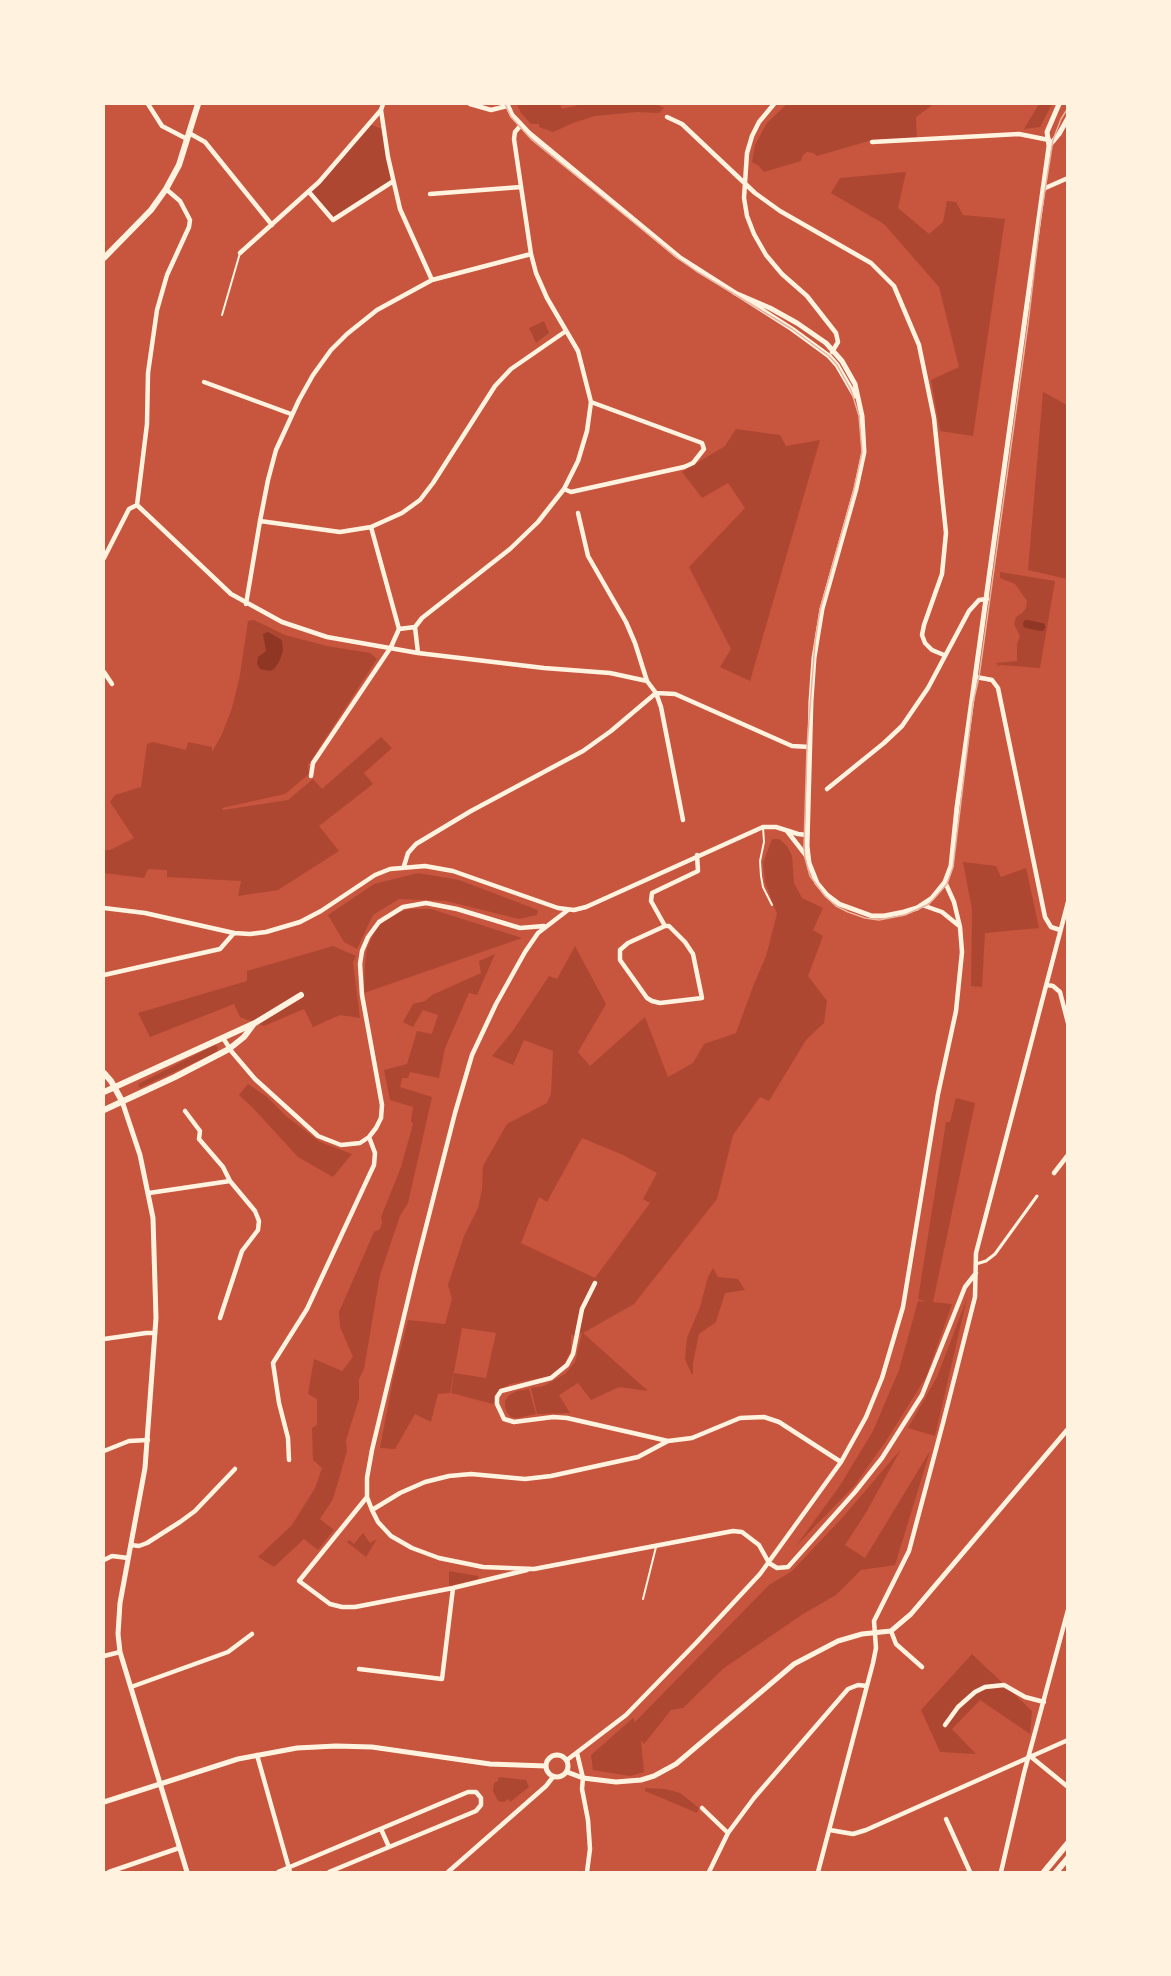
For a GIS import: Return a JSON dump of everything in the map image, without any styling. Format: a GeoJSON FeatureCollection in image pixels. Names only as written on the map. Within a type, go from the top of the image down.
{"type":"FeatureCollection","features":[{"type":"Feature","properties":{"kind":"main road"},"geometry":{"type":"LineString","coordinates":[[104,258],[151,210],[166,189],[179,165],[198,104]]}},
{"type":"Feature","properties":{"kind":"main road"},"geometry":{"type":"LineString","coordinates":[[104,1092],[255,1023],[301,995]]}},
{"type":"Feature","properties":{"kind":"main road"},"geometry":{"type":"LineString","coordinates":[[104,1110],[229,1049],[244,1037],[255,1023]]}},
{"type":"Feature","properties":{"kind":"main road"},"geometry":{"type":"LineString","coordinates":[[104,1073],[122,1101]]}},
{"type":"Feature","properties":{"kind":"main road"},"geometry":{"type":"LineString","coordinates":[[1044,1872],[1068,1843]]}},
{"type":"Feature","properties":{"kind":"main road"},"geometry":{"type":"LineString","coordinates":[[1056,1872],[1068,1858]]}},
{"type":"Feature","properties":{"kind":"street"},"geometry":{"type":"LineString","coordinates":[[148,104],[162,126],[205,142],[272,225]]}},
{"type":"Feature","properties":{"kind":"street"},"geometry":{"type":"LineString","coordinates":[[240,253],[309,192],[381,110],[383,104]]}},
{"type":"Feature","properties":{"kind":"street"},"geometry":{"type":"LineString","coordinates":[[470,104],[491,110],[507,105],[521,125],[679,257],[807,339],[829,356],[858,400]]}},
{"type":"Feature","properties":{"kind":"street"},"geometry":{"type":"LineString","coordinates":[[774,104],[759,122],[752,136],[746,163],[744,198],[747,216],[757,242],[776,267],[807,296],[836,333],[838,342],[829,356]]}},
{"type":"Feature","properties":{"kind":"street"},"geometry":{"type":"LineString","coordinates":[[735,293],[757,301],[797,323],[826,343],[834,350],[855,384],[864,436],[864,452],[856,489],[822,609],[814,658],[808,858],[813,876],[821,889],[839,904],[850,910],[879,917],[904,912],[932,898],[945,882],[952,858],[957,807],[1050,142],[1047,132],[1059,104]]}},
{"type":"Feature","properties":{"kind":"street"},"geometry":{"type":"LineString","coordinates":[[381,110],[400,209],[432,280]]}},
{"type":"Feature","properties":{"kind":"street"},"geometry":{"type":"LineString","coordinates":[[667,117],[682,124],[745,185],[780,211],[871,263],[894,286],[919,345],[934,418],[946,533],[945,557],[922,635],[925,643],[932,650],[944,655]]}},
{"type":"Feature","properties":{"kind":"street"},"geometry":{"type":"LineString","coordinates":[[1050,142],[1059,134],[1068,118]]}},
{"type":"Feature","properties":{"kind":"street"},"geometry":{"type":"LineString","coordinates":[[418,653],[415,627],[422,618],[510,549],[538,522],[564,489],[578,461],[587,431],[591,402],[578,351],[544,290],[531,255],[514,139],[521,125]]}},
{"type":"Feature","properties":{"kind":"street"},"geometry":{"type":"LineString","coordinates":[[872,142],[1019,134],[1050,142]]}},
{"type":"Feature","properties":{"kind":"street"},"geometry":{"type":"LineString","coordinates":[[1042,189],[1068,178]]}},
{"type":"Feature","properties":{"kind":"street"},"geometry":{"type":"LineString","coordinates":[[309,192],[333,220],[393,182]]}},
{"type":"Feature","properties":{"kind":"street"},"geometry":{"type":"LineString","coordinates":[[430,194],[521,187]]}},
{"type":"Feature","properties":{"kind":"street"},"geometry":{"type":"LineString","coordinates":[[137,505],[147,424],[148,373],[157,310],[167,275],[190,220],[180,201],[166,189]]}},
{"type":"Feature","properties":{"kind":"street"},"geometry":{"type":"LineString","coordinates":[[246,604],[260,521],[276,450],[291,414],[323,361],[347,334],[377,310],[432,280],[531,255]]}},
{"type":"Feature","properties":{"kind":"street"},"geometry":{"type":"LineString","coordinates":[[260,521],[340,532],[371,527],[402,513],[420,500],[433,483],[495,386],[511,369],[566,331]]}},
{"type":"Feature","properties":{"kind":"street"},"geometry":{"type":"LineString","coordinates":[[204,382],[291,414]]}},
{"type":"Feature","properties":{"kind":"street"},"geometry":{"type":"LineString","coordinates":[[564,489],[572,492],[684,467],[693,463],[704,449],[702,443],[591,402]]}},
{"type":"Feature","properties":{"kind":"street"},"geometry":{"type":"LineString","coordinates":[[104,558],[129,509],[137,505]]}},
{"type":"Feature","properties":{"kind":"street"},"geometry":{"type":"LineString","coordinates":[[137,505],[231,594],[282,622],[327,637],[418,653],[544,668],[610,673],[647,681]]}},
{"type":"Feature","properties":{"kind":"street"},"geometry":{"type":"LineString","coordinates":[[578,513],[588,556],[626,622],[647,681],[656,693],[661,707],[683,820]]}},
{"type":"Feature","properties":{"kind":"street"},"geometry":{"type":"LineString","coordinates":[[311,776],[313,763],[391,647],[399,629],[371,527]]}},
{"type":"Feature","properties":{"kind":"street"},"geometry":{"type":"LineString","coordinates":[[827,789],[902,726],[928,688],[973,604],[987,598]]}},
{"type":"Feature","properties":{"kind":"street"},"geometry":{"type":"LineString","coordinates":[[399,629],[415,627]]}},
{"type":"Feature","properties":{"kind":"street"},"geometry":{"type":"LineString","coordinates":[[104,672],[112,684]]}},
{"type":"Feature","properties":{"kind":"street"},"geometry":{"type":"LineString","coordinates":[[976,676],[992,680],[998,688],[1045,917],[1051,927],[1060,930]]}},
{"type":"Feature","properties":{"kind":"street"},"geometry":{"type":"LineString","coordinates":[[404,866],[408,853],[416,844],[471,811],[583,752],[656,693],[675,694],[792,746],[810,747]]}},
{"type":"Feature","properties":{"kind":"street"},"geometry":{"type":"LineString","coordinates":[[534,1569],[483,1567],[430,1555],[412,1548],[391,1536],[378,1522],[367,1497],[367,1478],[372,1450],[437,1182],[472,1055],[496,1004],[525,952],[538,933],[568,910],[586,907],[763,827],[776,827],[807,835]]}},
{"type":"Feature","properties":{"kind":"street"},"geometry":{"type":"LineString","coordinates":[[787,831],[808,858]]}},
{"type":"Feature","properties":{"kind":"street"},"geometry":{"type":"LineString","coordinates":[[665,926],[628,943],[620,950],[620,960],[647,998],[652,1001],[660,1003],[702,998],[693,954],[669,926],[665,926],[651,901],[652,893],[698,871],[697,855]]}},
{"type":"Feature","properties":{"kind":"street"},"geometry":{"type":"LineString","coordinates":[[104,908],[145,913],[234,933],[266,932],[300,922],[321,911],[375,875],[404,866],[424,866],[453,871],[568,910]]}},
{"type":"Feature","properties":{"kind":"street"},"geometry":{"type":"LineString","coordinates":[[567,1760],[626,1715],[770,1563],[841,1462],[866,1417],[882,1378],[903,1307],[938,1094],[956,1011],[962,952],[960,927],[954,902],[945,882]]}},
{"type":"Feature","properties":{"kind":"street"},"geometry":{"type":"LineString","coordinates":[[818,1872],[876,1648],[874,1621],[909,1551],[975,1297],[976,1253],[1068,902]]}},
{"type":"Feature","properties":{"kind":"street"},"geometry":{"type":"LineString","coordinates":[[223,1038],[229,1049],[255,1079],[318,1136],[329,1142],[352,1145],[360,1143],[369,1137],[381,1118],[382,1105],[362,994],[360,964],[368,937],[379,922],[403,907],[426,903],[457,909],[520,928],[546,926]]}},
{"type":"Feature","properties":{"kind":"street"},"geometry":{"type":"LineString","coordinates":[[922,905],[942,912],[960,927]]}},
{"type":"Feature","properties":{"kind":"street"},"geometry":{"type":"LineString","coordinates":[[104,975],[220,949],[234,933]]}},
{"type":"Feature","properties":{"kind":"street"},"geometry":{"type":"LineString","coordinates":[[1047,985],[1053,986],[1060,992],[1068,1023]]}},
{"type":"Feature","properties":{"kind":"street"},"geometry":{"type":"LineString","coordinates":[[122,1101],[140,1155],[154,1228],[155,1333],[145,1468],[118,1620],[120,1652],[187,1872]]}},
{"type":"Feature","properties":{"kind":"street"},"geometry":{"type":"LineString","coordinates":[[185,1111],[200,1131],[199,1139],[224,1167],[230,1181],[251,1205],[259,1221],[258,1230],[242,1251],[220,1318]]}},
{"type":"Feature","properties":{"kind":"street"},"geometry":{"type":"LineString","coordinates":[[289,1460],[288,1438],[279,1403],[273,1363],[312,1299],[374,1165],[375,1154],[369,1137]]}},
{"type":"Feature","properties":{"kind":"street"},"geometry":{"type":"LineString","coordinates":[[1054,1173],[1068,1155]]}},
{"type":"Feature","properties":{"kind":"street"},"geometry":{"type":"LineString","coordinates":[[149,1193],[230,1181]]}},
{"type":"Feature","properties":{"kind":"street"},"geometry":{"type":"LineString","coordinates":[[975,1264],[986,1261],[995,1254],[1037,1196]]}},
{"type":"Feature","properties":{"kind":"street"},"geometry":{"type":"LineString","coordinates":[[367,1497],[299,1581],[330,1604],[342,1608],[453,1588],[534,1569],[733,1531],[742,1532],[759,1545],[770,1563],[777,1568],[788,1567],[882,1458],[922,1395],[965,1287],[976,1273]]}},
{"type":"Feature","properties":{"kind":"street"},"geometry":{"type":"LineString","coordinates":[[595,1283],[582,1309],[573,1354],[567,1365],[551,1378],[501,1391],[497,1397],[499,1412],[504,1419],[514,1422],[553,1417],[567,1418],[668,1441],[692,1438],[740,1418],[764,1417],[779,1422],[841,1462]]}},
{"type":"Feature","properties":{"kind":"street"},"geometry":{"type":"LineString","coordinates":[[104,1340],[155,1333]]}},
{"type":"Feature","properties":{"kind":"street"},"geometry":{"type":"LineString","coordinates":[[567,1772],[583,1778],[628,1782],[641,1780],[664,1771],[689,1753],[794,1664],[838,1641],[853,1636],[891,1631],[911,1614],[1068,1429]]}},
{"type":"Feature","properties":{"kind":"street"},"geometry":{"type":"LineString","coordinates":[[104,1451],[129,1442],[148,1440]]}},
{"type":"Feature","properties":{"kind":"street"},"geometry":{"type":"LineString","coordinates":[[372,1510],[416,1486],[449,1476],[471,1474],[525,1479],[550,1476],[638,1457],[668,1441]]}},
{"type":"Feature","properties":{"kind":"street"},"geometry":{"type":"LineString","coordinates":[[131,1545],[139,1546],[180,1522],[195,1511],[235,1469]]}},
{"type":"Feature","properties":{"kind":"street"},"geometry":{"type":"LineString","coordinates":[[104,1560],[112,1556],[128,1558]]}},
{"type":"Feature","properties":{"kind":"street"},"geometry":{"type":"LineString","coordinates":[[360,1669],[442,1679],[453,1588]]}},
{"type":"Feature","properties":{"kind":"street"},"geometry":{"type":"LineString","coordinates":[[1000,1872],[1068,1610]]}},
{"type":"Feature","properties":{"kind":"street"},"geometry":{"type":"LineString","coordinates":[[891,1631],[896,1644],[922,1667]]}},
{"type":"Feature","properties":{"kind":"street"},"geometry":{"type":"LineString","coordinates":[[131,1687],[228,1652],[252,1634]]}},
{"type":"Feature","properties":{"kind":"street"},"geometry":{"type":"LineString","coordinates":[[104,1656],[120,1652]]}},
{"type":"Feature","properties":{"kind":"street"},"geometry":{"type":"LineString","coordinates":[[709,1872],[728,1833],[754,1798],[843,1693],[858,1684],[867,1686]]}},
{"type":"Feature","properties":{"kind":"street"},"geometry":{"type":"LineString","coordinates":[[945,1725],[958,1707],[975,1692],[996,1684],[1004,1685],[1025,1697],[1044,1702]]}},
{"type":"Feature","properties":{"kind":"street"},"geometry":{"type":"LineString","coordinates":[[830,1830],[853,1834],[866,1830],[1068,1740]]}},
{"type":"Feature","properties":{"kind":"street"},"geometry":{"type":"LineString","coordinates":[[104,1803],[256,1755],[297,1748],[357,1746],[490,1764],[546,1766]]}},
{"type":"Feature","properties":{"kind":"street"},"geometry":{"type":"LineString","coordinates":[[577,1753],[583,1778],[582,1789],[590,1840],[587,1872]]}},
{"type":"Feature","properties":{"kind":"street"},"geometry":{"type":"LineString","coordinates":[[256,1755],[289,1870]]}},
{"type":"Feature","properties":{"kind":"street"},"geometry":{"type":"LineString","coordinates":[[560,1755],[567,1760],[569,1766],[567,1772],[561,1777],[553,1777],[549,1774],[546,1766],[549,1759],[560,1755]]}},
{"type":"Feature","properties":{"kind":"street"},"geometry":{"type":"LineString","coordinates":[[1030,1756],[1068,1787]]}},
{"type":"Feature","properties":{"kind":"street"},"geometry":{"type":"LineString","coordinates":[[448,1872],[546,1786],[553,1777]]}},
{"type":"Feature","properties":{"kind":"street"},"geometry":{"type":"LineString","coordinates":[[278,1872],[289,1870],[468,1792],[476,1792],[481,1798],[482,1805],[476,1811],[329,1872]]}},
{"type":"Feature","properties":{"kind":"street"},"geometry":{"type":"LineString","coordinates":[[702,1808],[728,1833]]}},
{"type":"Feature","properties":{"kind":"street"},"geometry":{"type":"LineString","coordinates":[[946,1819],[970,1872]]}},
{"type":"Feature","properties":{"kind":"street"},"geometry":{"type":"LineString","coordinates":[[381,1829],[389,1847]]}},
{"type":"Feature","properties":{"kind":"street"},"geometry":{"type":"LineString","coordinates":[[110,1872],[179,1848]]}},
{"type":"Feature","properties":{"kind":"lane"},"geometry":{"type":"LineString","coordinates":[[222,315],[240,253]]}},
{"type":"Feature","properties":{"kind":"lane"},"geometry":{"type":"LineString","coordinates":[[763,827],[761,876],[763,887],[772,905]]}},
{"type":"Feature","properties":{"kind":"lane"},"geometry":{"type":"LineString","coordinates":[[643,1599],[656,1546]]}},
{"type":"Feature","properties":{"kind":"shaded area"},"geometry":{"type":"Polygon","coordinates":[[[517,104],[560,104],[562,109],[578,104],[656,104],[664,108],[659,113],[637,112],[595,116],[553,132],[539,127],[539,124],[531,124],[521,113],[517,104]]]}},
{"type":"Feature","properties":{"kind":"shaded area"},"geometry":{"type":"Polygon","coordinates":[[[787,104],[934,104],[916,117],[917,138],[872,140],[817,156],[807,152],[801,161],[764,172],[752,162],[755,145],[767,123],[787,104]]]}},
{"type":"Feature","properties":{"kind":"shaded area"},"geometry":{"type":"Polygon","coordinates":[[[1039,104],[1052,104],[1040,127],[1024,129],[1039,104]]]}},
{"type":"Feature","properties":{"kind":"shaded area"},"geometry":{"type":"Polygon","coordinates":[[[369,124],[385,130],[392,182],[333,220],[309,192],[369,124]]]}},
{"type":"Feature","properties":{"kind":"shaded area"},"geometry":{"type":"Polygon","coordinates":[[[906,172],[898,208],[929,234],[943,222],[947,201],[956,202],[963,215],[1005,219],[973,436],[940,431],[931,380],[959,367],[939,287],[884,224],[831,193],[840,178],[906,172]]]}},
{"type":"Feature","properties":{"kind":"shaded area"},"geometry":{"type":"Polygon","coordinates":[[[544,321],[549,333],[536,343],[529,328],[544,321]]]}},
{"type":"Feature","properties":{"kind":"shaded area"},"geometry":{"type":"Polygon","coordinates":[[[1043,392],[1067,405],[1067,579],[1028,570],[1043,392]]]}},
{"type":"Feature","properties":{"kind":"shaded area"},"geometry":{"type":"Polygon","coordinates":[[[736,429],[780,435],[786,446],[820,440],[750,681],[720,667],[731,649],[689,567],[745,508],[728,483],[702,498],[682,472],[725,446],[736,429]]]}},
{"type":"Feature","properties":{"kind":"shaded area"},"geometry":{"type":"Polygon","coordinates":[[[1000,572],[1055,581],[1040,668],[998,666],[996,663],[1017,661],[1017,644],[1020,636],[1014,624],[1016,617],[1026,608],[1027,601],[1015,584],[1000,578],[1000,572]]]}},
{"type":"Feature","properties":{"kind":"shaded area"},"geometry":{"type":"Polygon","coordinates":[[[254,620],[285,635],[327,646],[370,653],[377,659],[308,765],[309,774],[285,794],[222,808],[223,810],[288,800],[313,779],[322,789],[381,737],[392,748],[364,773],[373,784],[319,826],[339,851],[278,890],[238,896],[241,881],[167,877],[167,870],[148,869],[144,878],[104,873],[104,850],[110,850],[134,838],[110,802],[115,795],[141,787],[147,744],[153,742],[186,750],[188,742],[212,747],[212,752],[232,708],[240,675],[248,621],[254,620]]]}},
{"type":"Feature","properties":{"kind":"shaded area"},"geometry":{"type":"Polygon","coordinates":[[[268,632],[282,640],[283,651],[279,662],[270,671],[260,669],[257,664],[258,657],[266,651],[263,634],[268,632]]]}},
{"type":"Feature","properties":{"kind":"shaded area"},"geometry":{"type":"Polygon","coordinates":[[[772,839],[779,839],[787,846],[792,856],[794,883],[802,898],[823,908],[813,930],[823,936],[808,976],[827,1001],[824,1023],[806,1040],[769,1101],[760,1097],[733,1135],[717,1199],[634,1304],[583,1333],[648,1391],[619,1387],[591,1400],[578,1383],[559,1395],[570,1413],[537,1414],[531,1388],[544,1386],[565,1374],[575,1362],[582,1333],[574,1336],[571,1334],[571,1351],[564,1364],[550,1376],[510,1384],[500,1390],[493,1404],[451,1393],[454,1373],[486,1378],[496,1333],[462,1328],[450,1393],[438,1394],[431,1422],[415,1414],[395,1449],[380,1448],[393,1379],[408,1320],[445,1324],[452,1299],[448,1285],[464,1236],[478,1208],[482,1190],[483,1166],[507,1124],[547,1103],[551,1094],[553,1051],[524,1040],[513,1065],[492,1056],[512,1032],[549,976],[557,979],[575,946],[606,1004],[578,1052],[590,1066],[645,1017],[668,1077],[693,1063],[704,1044],[736,1033],[766,956],[777,914],[765,882],[763,863],[772,839]],[[582,1138],[547,1202],[539,1197],[521,1243],[595,1278],[650,1203],[643,1199],[657,1173],[623,1155],[582,1138]]]}},
{"type":"Feature","properties":{"kind":"shaded area"},"geometry":{"type":"Polygon","coordinates":[[[963,862],[996,866],[1001,877],[1026,868],[1039,928],[985,933],[982,987],[971,986],[972,909],[963,862]]]}},
{"type":"Feature","properties":{"kind":"shaded area"},"geometry":{"type":"Polygon","coordinates":[[[418,873],[459,880],[538,910],[537,915],[519,919],[446,901],[399,899],[373,915],[357,949],[344,942],[328,915],[374,884],[418,873]]]}},
{"type":"Feature","properties":{"kind":"shaded area"},"geometry":{"type":"Polygon","coordinates":[[[409,909],[431,909],[522,938],[364,993],[367,948],[378,925],[394,914],[409,909]]]}},
{"type":"Feature","properties":{"kind":"shaded area"},"geometry":{"type":"Polygon","coordinates":[[[333,946],[356,956],[353,962],[360,1018],[340,1015],[313,1027],[304,1009],[264,1026],[240,1017],[234,1004],[150,1037],[138,1013],[247,981],[247,971],[333,946]]]}},
{"type":"Feature","properties":{"kind":"shaded area"},"geometry":{"type":"Polygon","coordinates":[[[495,954],[477,995],[469,993],[445,1048],[439,1078],[410,1072],[408,1078],[402,1078],[400,1087],[432,1097],[408,1203],[400,1216],[380,1275],[364,1369],[359,1379],[359,1399],[346,1440],[347,1451],[333,1499],[320,1519],[334,1530],[318,1550],[304,1539],[274,1567],[258,1557],[292,1525],[315,1488],[322,1468],[313,1460],[312,1428],[317,1425],[317,1399],[308,1394],[314,1359],[342,1371],[353,1357],[340,1327],[339,1312],[374,1232],[380,1229],[381,1217],[401,1167],[413,1124],[411,1121],[413,1107],[390,1100],[384,1070],[407,1064],[417,1031],[432,1034],[438,1015],[423,1010],[413,1027],[403,1022],[413,1004],[425,1001],[432,995],[481,973],[479,961],[495,954]]]}},
{"type":"Feature","properties":{"kind":"shaded area"},"geometry":{"type":"Polygon","coordinates":[[[215,1045],[218,1047],[217,1052],[140,1088],[138,1084],[215,1045]]]}},
{"type":"Feature","properties":{"kind":"shaded area"},"geometry":{"type":"Polygon","coordinates":[[[248,1084],[320,1142],[352,1154],[333,1177],[298,1157],[239,1095],[248,1084]]]}},
{"type":"Feature","properties":{"kind":"shaded area"},"geometry":{"type":"Polygon","coordinates":[[[956,1098],[975,1103],[933,1302],[952,1304],[926,1377],[855,1485],[796,1546],[839,1487],[873,1431],[899,1370],[918,1301],[926,1302],[918,1299],[946,1122],[950,1122],[956,1098]]]}},
{"type":"Feature","properties":{"kind":"shaded area"},"geometry":{"type":"Polygon","coordinates":[[[713,1268],[718,1277],[738,1279],[745,1290],[725,1293],[716,1322],[699,1334],[692,1375],[685,1359],[687,1338],[713,1268]]]}},
{"type":"Feature","properties":{"kind":"shaded area"},"geometry":{"type":"Polygon","coordinates":[[[967,1298],[935,1436],[908,1428],[937,1377],[967,1298]]]}},
{"type":"Feature","properties":{"kind":"shaded area"},"geometry":{"type":"Polygon","coordinates":[[[529,1389],[536,1414],[511,1417],[507,1413],[505,1401],[509,1395],[517,1391],[529,1389]]]}},
{"type":"Feature","properties":{"kind":"shaded area"},"geometry":{"type":"Polygon","coordinates":[[[901,1449],[867,1511],[845,1545],[865,1558],[930,1451],[895,1565],[861,1570],[836,1595],[803,1614],[724,1668],[683,1708],[671,1710],[644,1744],[641,1740],[644,1772],[630,1776],[593,1770],[591,1755],[633,1718],[635,1722],[769,1585],[792,1571],[842,1518],[901,1449]]]}},
{"type":"Feature","properties":{"kind":"shaded area"},"geometry":{"type":"Polygon","coordinates":[[[363,1533],[370,1543],[377,1539],[366,1557],[347,1542],[349,1540],[354,1544],[363,1533]]]}},
{"type":"Feature","properties":{"kind":"shaded area"},"geometry":{"type":"Polygon","coordinates":[[[449,1571],[478,1576],[479,1579],[449,1586],[449,1571]]]}},
{"type":"Feature","properties":{"kind":"shaded area"},"geometry":{"type":"Polygon","coordinates":[[[972,1654],[1032,1711],[1030,1734],[980,1700],[952,1729],[976,1754],[940,1752],[921,1710],[972,1654]]]}},
{"type":"Feature","properties":{"kind":"shaded area"},"geometry":{"type":"Polygon","coordinates":[[[499,1777],[526,1780],[529,1787],[510,1802],[508,1799],[504,1802],[498,1801],[493,1791],[494,1783],[499,1777]]]}},
{"type":"Feature","properties":{"kind":"shaded area"},"geometry":{"type":"Polygon","coordinates":[[[645,1788],[665,1789],[680,1793],[699,1808],[697,1813],[645,1791],[645,1788]]]}},
{"type":"Feature","properties":{"kind":"waterway"},"geometry":{"type":"LineString","coordinates":[[1027,624],[1041,627]]}},
{"type":"Feature","properties":{"kind":"tram line"},"geometry":{"type":"LineString","coordinates":[[505,104],[511,117],[532,140],[679,259],[792,329],[829,356],[837,365],[851,390],[859,416],[862,452],[820,610],[815,642],[807,747],[804,847],[810,876],[825,896],[836,906],[848,912],[879,920],[905,915],[929,904],[947,884],[953,867],[973,703],[979,677],[1040,222],[1053,140],[1068,108]]}}]}
